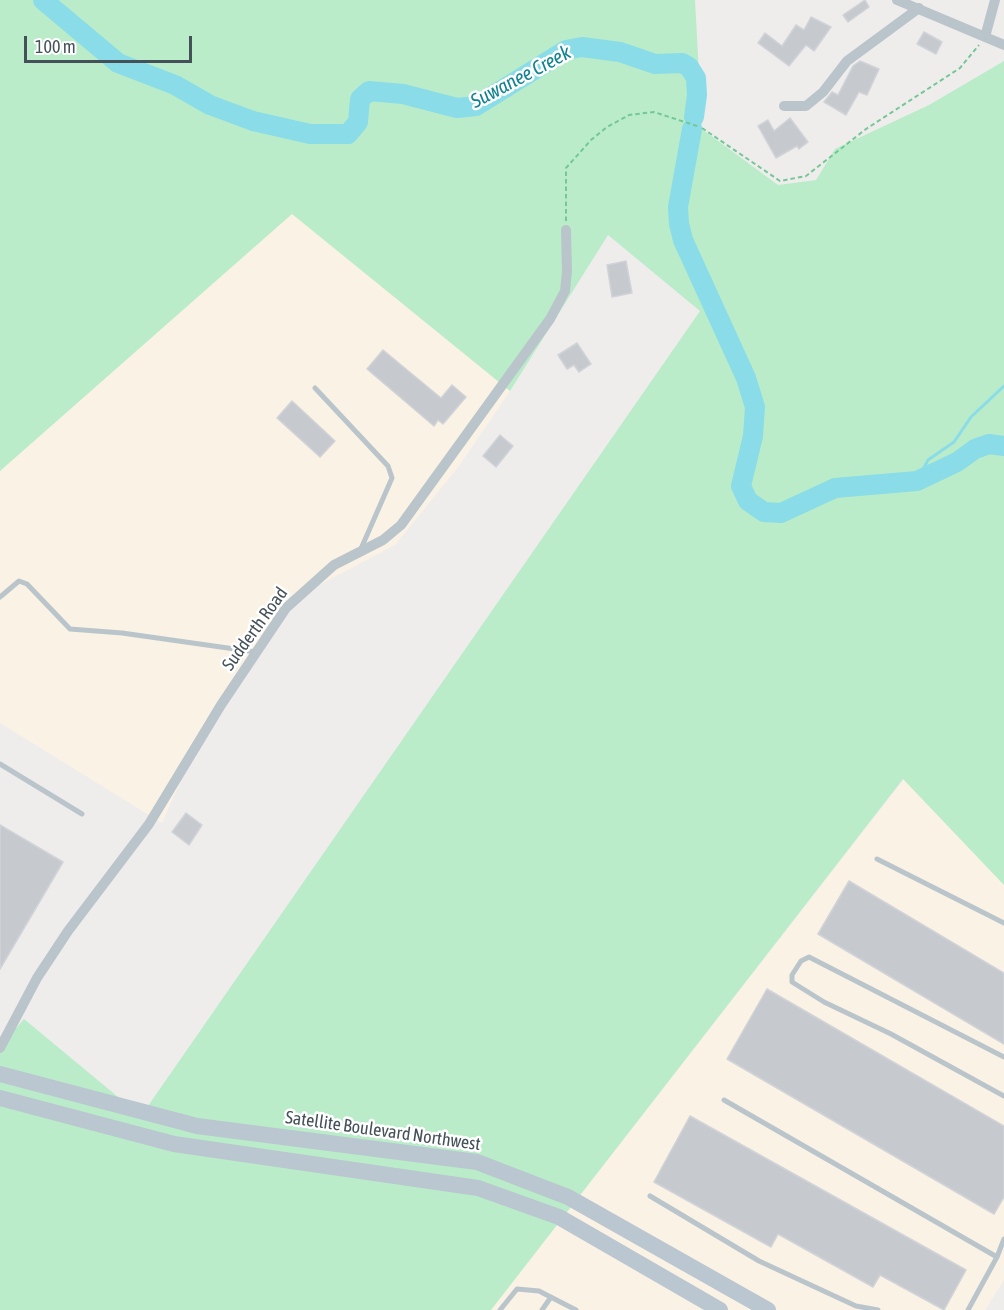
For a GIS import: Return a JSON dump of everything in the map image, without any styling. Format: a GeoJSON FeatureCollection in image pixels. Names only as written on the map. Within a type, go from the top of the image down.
{"type":"FeatureCollection","features":[{"type":"Feature","properties":{"kind":"main road","name":"Satellite Boulevard Northwest"},"geometry":{"type":"LineString","coordinates":[[0,1074],[196,1126],[477,1162],[568,1197],[768,1310]]}},
{"type":"Feature","properties":{"kind":"main road"},"geometry":{"type":"LineString","coordinates":[[0,1098],[174,1144],[478,1188],[559,1217],[720,1310]]}},
{"type":"Feature","properties":{"kind":"street"},"geometry":{"type":"LineString","coordinates":[[897,0],[920,4],[1004,45]]}},
{"type":"Feature","properties":{"kind":"street"},"geometry":{"type":"LineString","coordinates":[[985,37],[995,0]]}},
{"type":"Feature","properties":{"kind":"street"},"geometry":{"type":"LineString","coordinates":[[784,106],[806,106],[823,92],[847,61],[920,4]]}},
{"type":"Feature","properties":{"kind":"street","name":"Sudderth Road"},"geometry":{"type":"LineString","coordinates":[[0,1048],[37,978],[68,932],[149,824],[256,652],[294,600],[334,565],[383,540],[401,525],[550,320],[565,291],[566,230]]}},
{"type":"Feature","properties":{"kind":"lane"},"geometry":{"type":"LineString","coordinates":[[315,388],[388,466],[392,478],[359,552]]}},
{"type":"Feature","properties":{"kind":"lane"},"geometry":{"type":"LineString","coordinates":[[0,597],[19,581],[27,584],[70,629],[122,633],[256,652]]}},
{"type":"Feature","properties":{"kind":"lane"},"geometry":{"type":"LineString","coordinates":[[0,764],[82,814]]}},
{"type":"Feature","properties":{"kind":"lane"},"geometry":{"type":"LineString","coordinates":[[877,859],[1004,923]]}},
{"type":"Feature","properties":{"kind":"lane"},"geometry":{"type":"LineString","coordinates":[[1004,1057],[809,957],[801,961],[792,975],[792,982],[824,1002],[891,1034],[1004,1096]]}},
{"type":"Feature","properties":{"kind":"lane"},"geometry":{"type":"LineString","coordinates":[[724,1100],[997,1257]]}},
{"type":"Feature","properties":{"kind":"lane"},"geometry":{"type":"LineString","coordinates":[[650,1196],[759,1261],[856,1306],[878,1310]]}},
{"type":"Feature","properties":{"kind":"lane"},"geometry":{"type":"LineString","coordinates":[[618,1251],[629,1231]]}},
{"type":"Feature","properties":{"kind":"lane"},"geometry":{"type":"LineString","coordinates":[[968,1310],[997,1257],[1004,1239]]}},
{"type":"Feature","properties":{"kind":"lane"},"geometry":{"type":"LineString","coordinates":[[500,1310],[517,1289],[539,1291],[576,1310]]}},
{"type":"Feature","properties":{"kind":"lane"},"geometry":{"type":"LineString","coordinates":[[542,1310],[551,1297]]}},
{"type":"Feature","properties":{"kind":"path"},"geometry":{"type":"LineString","coordinates":[[566,230],[566,168],[591,140],[607,127],[629,115],[654,112],[701,128],[780,181],[806,176],[866,129],[960,68],[985,37]]}},
{"type":"Feature","properties":{"kind":"shaded area"},"geometry":{"type":"Polygon","coordinates":[[[292,213],[510,391],[459,466],[395,545],[283,604],[196,747],[162,823],[0,723],[0,471],[292,213]]]}},
{"type":"Feature","properties":{"kind":"shaded area"},"geometry":{"type":"Polygon","coordinates":[[[904,779],[1004,885],[1004,1280],[985,1310],[491,1310],[904,779]]]}},
{"type":"Feature","properties":{"kind":"green space"},"geometry":{"type":"Polygon","coordinates":[[[0,0],[695,0],[702,129],[778,185],[816,180],[835,149],[929,105],[1004,61],[1004,885],[903,779],[491,1310],[0,1310],[0,1047],[24,1019],[141,1116],[700,311],[608,235],[510,391],[292,214],[0,471],[0,0]]]}},
{"type":"Feature","properties":{"kind":"building"},"geometry":{"type":"Polygon","coordinates":[[[865,0],[869,7],[848,22],[843,15],[865,0]]]}},
{"type":"Feature","properties":{"kind":"building"},"geometry":{"type":"Polygon","coordinates":[[[811,17],[831,27],[814,51],[806,45],[789,66],[758,43],[765,33],[782,46],[796,25],[804,30],[811,17]]]}},
{"type":"Feature","properties":{"kind":"building"},"geometry":{"type":"Polygon","coordinates":[[[924,32],[942,42],[936,54],[917,44],[924,32]]]}},
{"type":"Feature","properties":{"kind":"building"},"geometry":{"type":"Polygon","coordinates":[[[860,61],[879,69],[867,95],[859,92],[846,115],[824,102],[832,92],[838,95],[853,66],[860,61]]]}},
{"type":"Feature","properties":{"kind":"building"},"geometry":{"type":"Polygon","coordinates":[[[790,118],[808,142],[799,149],[797,146],[776,158],[758,126],[768,120],[774,131],[790,118]]]}},
{"type":"Feature","properties":{"kind":"building"},"geometry":{"type":"Polygon","coordinates":[[[626,261],[632,293],[612,297],[607,265],[626,261]]]}},
{"type":"Feature","properties":{"kind":"building"},"geometry":{"type":"Polygon","coordinates":[[[577,343],[591,364],[579,372],[574,365],[567,369],[558,355],[577,343]]]}},
{"type":"Feature","properties":{"kind":"building"},"geometry":{"type":"Polygon","coordinates":[[[383,350],[441,398],[452,385],[466,397],[443,424],[438,420],[434,426],[367,369],[383,350]]]}},
{"type":"Feature","properties":{"kind":"building"},"geometry":{"type":"Polygon","coordinates":[[[292,401],[335,441],[320,457],[277,418],[292,401]]]}},
{"type":"Feature","properties":{"kind":"building"},"geometry":{"type":"Polygon","coordinates":[[[500,435],[513,446],[496,467],[483,456],[500,435]]]}},
{"type":"Feature","properties":{"kind":"building"},"geometry":{"type":"Polygon","coordinates":[[[186,813],[202,825],[189,845],[172,832],[186,813]]]}},
{"type":"Feature","properties":{"kind":"building"},"geometry":{"type":"Polygon","coordinates":[[[0,825],[63,862],[0,969],[0,825]]]}},
{"type":"Feature","properties":{"kind":"building"},"geometry":{"type":"Polygon","coordinates":[[[849,881],[1004,973],[1004,1044],[818,934],[849,881]]]}},
{"type":"Feature","properties":{"kind":"building"},"geometry":{"type":"Polygon","coordinates":[[[767,989],[1004,1126],[1004,1197],[994,1214],[727,1059],[767,989]]]}},
{"type":"Feature","properties":{"kind":"building"},"geometry":{"type":"Polygon","coordinates":[[[690,1116],[966,1270],[944,1310],[880,1275],[873,1287],[778,1234],[771,1247],[654,1182],[690,1116]]]}},
{"type":"Feature","properties":{"kind":"waterway","name":"Suwanee Creek"},"geometry":{"type":"LineString","coordinates":[[43,0],[118,63],[175,85],[210,105],[253,121],[310,134],[348,134],[358,122],[360,99],[369,91],[403,94],[457,108],[476,106],[566,50],[582,47],[620,52],[655,64],[682,63],[689,67],[696,78],[697,95],[694,117]]}},
{"type":"Feature","properties":{"kind":"waterway","name":"Suwanee Creek"},"geometry":{"type":"LineString","coordinates":[[692,129],[678,207],[679,224],[683,240],[746,378],[755,407],[753,436],[741,486],[748,501],[764,512],[781,513],[835,488],[917,481],[957,462],[975,449],[989,444],[1004,446]]}},
{"type":"Feature","properties":{"kind":"waterway"},"geometry":{"type":"LineString","coordinates":[[917,481],[928,460],[954,442],[971,417],[1004,386]]}}]}
